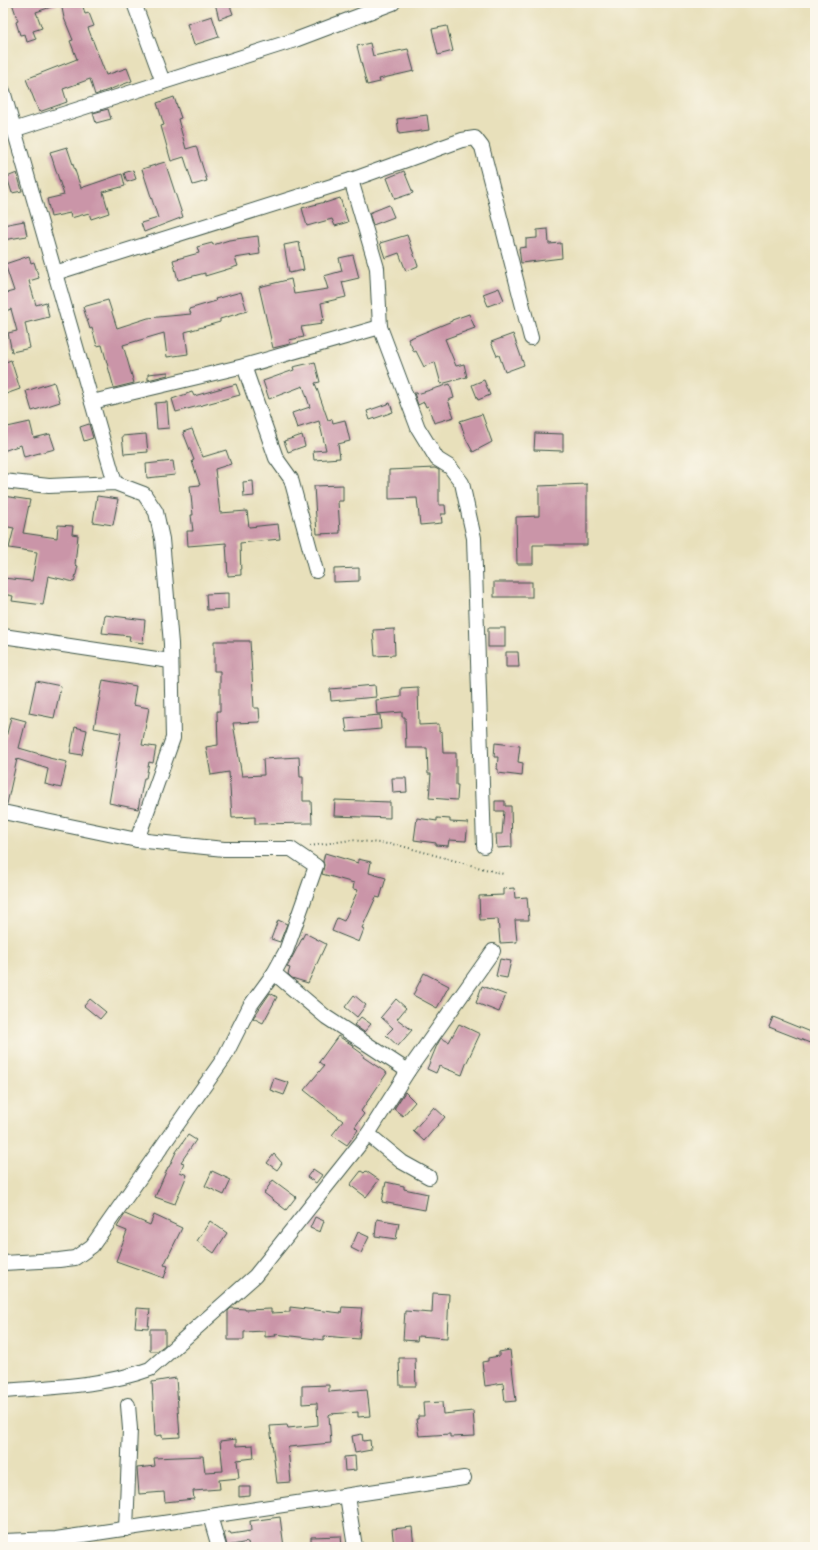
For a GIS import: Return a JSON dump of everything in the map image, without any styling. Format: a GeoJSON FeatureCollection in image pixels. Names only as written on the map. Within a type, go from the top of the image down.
{"type":"FeatureCollection","features":[{"type":"Feature","properties":{"kind":"street"},"geometry":{"type":"LineString","coordinates":[[134,3],[163,82]]}},
{"type":"Feature","properties":{"kind":"street"},"geometry":{"type":"LineString","coordinates":[[13,130],[294,40],[394,3]]}},
{"type":"Feature","properties":{"kind":"street"},"geometry":{"type":"LineString","coordinates":[[3,91],[115,483]]}},
{"type":"Feature","properties":{"kind":"street"},"geometry":{"type":"LineString","coordinates":[[55,273],[351,180],[462,140],[475,138],[482,147],[530,338]]}},
{"type":"Feature","properties":{"kind":"street"},"geometry":{"type":"LineString","coordinates":[[351,180],[376,268],[380,327],[418,428],[438,459],[450,467],[462,483],[474,538],[484,846]]}},
{"type":"Feature","properties":{"kind":"street"},"geometry":{"type":"LineString","coordinates":[[92,402],[244,366],[380,327]]}},
{"type":"Feature","properties":{"kind":"street"},"geometry":{"type":"LineString","coordinates":[[244,366],[276,458],[291,478],[316,571]]}},
{"type":"Feature","properties":{"kind":"street"},"geometry":{"type":"LineString","coordinates":[[3,481],[49,486],[115,483],[144,494],[156,512],[162,539],[170,644],[173,738],[137,840]]}},
{"type":"Feature","properties":{"kind":"street"},"geometry":{"type":"LineString","coordinates":[[3,636],[170,661]]}},
{"type":"Feature","properties":{"kind":"street"},"geometry":{"type":"LineString","coordinates":[[3,812],[137,840],[224,849],[291,849],[316,866],[286,951],[274,973],[250,1006],[224,1058],[92,1246],[74,1258],[3,1263]]}},
{"type":"Feature","properties":{"kind":"street"},"geometry":{"type":"LineString","coordinates":[[3,1391],[89,1383],[133,1375],[150,1369],[255,1276],[368,1134],[408,1071],[492,951]]}},
{"type":"Feature","properties":{"kind":"street"},"geometry":{"type":"LineString","coordinates":[[274,973],[326,1016],[408,1071]]}},
{"type":"Feature","properties":{"kind":"street"},"geometry":{"type":"LineString","coordinates":[[368,1134],[402,1162],[429,1177]]}},
{"type":"Feature","properties":{"kind":"street"},"geometry":{"type":"LineString","coordinates":[[126,1529],[130,1429],[128,1405]]}},
{"type":"Feature","properties":{"kind":"street"},"geometry":{"type":"LineString","coordinates":[[3,1541],[57,1543],[126,1529],[464,1478]]}},
{"type":"Feature","properties":{"kind":"street"},"geometry":{"type":"LineString","coordinates":[[347,1496],[355,1547]]}},
{"type":"Feature","properties":{"kind":"street"},"geometry":{"type":"LineString","coordinates":[[210,1516],[219,1547]]}},
{"type":"Feature","properties":{"kind":"path"},"geometry":{"type":"LineString","coordinates":[[291,849],[351,840],[398,846],[503,874]]}},
{"type":"Feature","properties":{"kind":"building"},"geometry":{"type":"Polygon","coordinates":[[[12,3],[56,3],[57,5],[36,12],[42,28],[33,31],[36,39],[27,42],[25,34],[20,35],[16,22],[18,21],[12,3]]]}},
{"type":"Feature","properties":{"kind":"building"},"geometry":{"type":"Polygon","coordinates":[[[61,3],[82,3],[85,14],[89,13],[94,26],[88,28],[106,75],[127,68],[132,81],[95,95],[90,79],[63,89],[67,102],[39,112],[26,79],[77,59],[70,41],[73,40],[64,18],[61,3]]]}},
{"type":"Feature","properties":{"kind":"building"},"geometry":{"type":"Polygon","coordinates":[[[215,3],[229,3],[233,14],[219,19],[215,3]]]}},
{"type":"Feature","properties":{"kind":"building"},"geometry":{"type":"Polygon","coordinates":[[[212,16],[219,37],[194,45],[187,24],[212,16]]]}},
{"type":"Feature","properties":{"kind":"building"},"geometry":{"type":"Polygon","coordinates":[[[447,26],[453,51],[438,55],[432,29],[447,26]]]}},
{"type":"Feature","properties":{"kind":"building"},"geometry":{"type":"Polygon","coordinates":[[[370,43],[373,56],[408,49],[414,71],[379,79],[380,82],[367,85],[357,46],[370,43]]]}},
{"type":"Feature","properties":{"kind":"building"},"geometry":{"type":"Polygon","coordinates":[[[174,97],[181,118],[178,119],[186,149],[196,146],[207,181],[193,185],[184,157],[171,161],[161,126],[164,125],[157,103],[174,97]]]}},
{"type":"Feature","properties":{"kind":"building"},"geometry":{"type":"Polygon","coordinates":[[[108,109],[111,119],[96,123],[93,113],[108,109]]]}},
{"type":"Feature","properties":{"kind":"building"},"geometry":{"type":"Polygon","coordinates":[[[427,115],[429,130],[399,134],[397,119],[427,115]]]}},
{"type":"Feature","properties":{"kind":"building"},"geometry":{"type":"Polygon","coordinates":[[[67,147],[81,188],[122,174],[125,186],[103,192],[109,213],[91,219],[89,213],[71,218],[70,213],[51,217],[47,199],[64,195],[50,152],[67,147]]]}},
{"type":"Feature","properties":{"kind":"building"},"geometry":{"type":"Polygon","coordinates":[[[165,162],[183,217],[144,232],[141,223],[158,218],[142,169],[165,162]]]}},
{"type":"Feature","properties":{"kind":"building"},"geometry":{"type":"Polygon","coordinates":[[[133,170],[136,179],[127,182],[124,173],[133,170]]]}},
{"type":"Feature","properties":{"kind":"building"},"geometry":{"type":"Polygon","coordinates":[[[404,171],[413,193],[395,199],[387,178],[404,171]]]}},
{"type":"Feature","properties":{"kind":"building"},"geometry":{"type":"Polygon","coordinates":[[[17,173],[22,191],[12,193],[7,177],[17,173]]]}},
{"type":"Feature","properties":{"kind":"building"},"geometry":{"type":"Polygon","coordinates":[[[340,198],[348,222],[335,226],[332,219],[307,226],[302,208],[340,198]]]}},
{"type":"Feature","properties":{"kind":"building"},"geometry":{"type":"Polygon","coordinates":[[[389,205],[394,217],[373,225],[369,213],[389,205]]]}},
{"type":"Feature","properties":{"kind":"building"},"geometry":{"type":"Polygon","coordinates":[[[24,221],[27,236],[3,240],[3,225],[24,221]]]}},
{"type":"Feature","properties":{"kind":"building"},"geometry":{"type":"Polygon","coordinates":[[[548,229],[549,244],[561,243],[562,258],[521,263],[519,248],[526,247],[526,239],[537,238],[537,230],[548,229]]]}},
{"type":"Feature","properties":{"kind":"building"},"geometry":{"type":"Polygon","coordinates":[[[407,235],[418,266],[406,271],[399,253],[385,258],[380,243],[407,235]]]}},
{"type":"Feature","properties":{"kind":"building"},"geometry":{"type":"Polygon","coordinates":[[[258,236],[260,254],[235,258],[238,266],[205,276],[205,273],[178,280],[173,260],[199,253],[197,247],[212,243],[213,245],[229,240],[258,236]]]}},
{"type":"Feature","properties":{"kind":"building"},"geometry":{"type":"Polygon","coordinates":[[[299,242],[304,270],[289,273],[284,245],[299,242]]]}},
{"type":"Feature","properties":{"kind":"building"},"geometry":{"type":"Polygon","coordinates":[[[353,255],[359,278],[342,282],[346,297],[321,303],[324,320],[321,320],[322,324],[301,327],[304,337],[289,340],[290,344],[273,348],[259,287],[291,279],[294,294],[328,289],[324,276],[342,271],[339,258],[353,255]]]}},
{"type":"Feature","properties":{"kind":"building"},"geometry":{"type":"Polygon","coordinates":[[[29,256],[31,263],[34,262],[39,278],[29,281],[36,305],[46,302],[49,317],[25,323],[30,348],[12,352],[8,333],[17,331],[11,309],[3,312],[3,294],[14,291],[5,264],[29,256]]]}},
{"type":"Feature","properties":{"kind":"building"},"geometry":{"type":"Polygon","coordinates":[[[499,288],[504,300],[488,306],[483,294],[499,288]]]}},
{"type":"Feature","properties":{"kind":"building"},"geometry":{"type":"Polygon","coordinates":[[[241,292],[247,311],[220,319],[220,322],[185,332],[188,354],[167,357],[164,333],[123,345],[134,383],[114,388],[102,345],[97,346],[92,328],[90,329],[83,307],[108,300],[117,328],[148,318],[191,314],[189,309],[216,301],[215,299],[241,292]]]}},
{"type":"Feature","properties":{"kind":"building"},"geometry":{"type":"Polygon","coordinates":[[[469,314],[475,328],[445,339],[456,366],[464,364],[467,377],[441,384],[435,362],[424,367],[416,351],[414,352],[408,339],[469,314]]]}},
{"type":"Feature","properties":{"kind":"building"},"geometry":{"type":"Polygon","coordinates":[[[513,334],[524,365],[505,372],[499,355],[497,356],[491,342],[513,334]]]}},
{"type":"Feature","properties":{"kind":"building"},"geometry":{"type":"Polygon","coordinates":[[[11,360],[20,389],[3,395],[3,363],[11,360]]]}},
{"type":"Feature","properties":{"kind":"building"},"geometry":{"type":"Polygon","coordinates":[[[315,362],[320,382],[315,383],[328,420],[332,419],[333,423],[345,420],[350,441],[338,444],[340,458],[314,460],[313,451],[326,450],[319,421],[297,428],[292,413],[310,407],[303,386],[269,399],[263,381],[294,370],[293,367],[315,362]]]}},
{"type":"Feature","properties":{"kind":"building"},"geometry":{"type":"Polygon","coordinates":[[[168,372],[168,375],[148,380],[148,374],[168,372]]]}},
{"type":"Feature","properties":{"kind":"building"},"geometry":{"type":"Polygon","coordinates":[[[484,380],[490,395],[478,400],[472,385],[484,380]]]}},
{"type":"Feature","properties":{"kind":"building"},"geometry":{"type":"Polygon","coordinates":[[[54,382],[60,402],[32,411],[26,391],[54,382]]]}},
{"type":"Feature","properties":{"kind":"building"},"geometry":{"type":"Polygon","coordinates":[[[236,384],[240,395],[176,412],[172,399],[192,392],[194,396],[236,384]]]}},
{"type":"Feature","properties":{"kind":"building"},"geometry":{"type":"Polygon","coordinates":[[[450,384],[454,398],[448,400],[454,417],[434,423],[428,406],[426,407],[424,402],[418,405],[414,393],[417,394],[450,384]]]}},
{"type":"Feature","properties":{"kind":"building"},"geometry":{"type":"Polygon","coordinates":[[[167,402],[169,428],[157,429],[155,403],[167,402]]]}},
{"type":"Feature","properties":{"kind":"building"},"geometry":{"type":"Polygon","coordinates":[[[390,403],[393,412],[370,420],[367,411],[390,403]]]}},
{"type":"Feature","properties":{"kind":"building"},"geometry":{"type":"Polygon","coordinates":[[[482,414],[492,442],[473,452],[466,439],[460,421],[482,414]]]}},
{"type":"Feature","properties":{"kind":"building"},"geometry":{"type":"Polygon","coordinates":[[[30,422],[34,438],[50,434],[55,449],[24,457],[21,445],[3,451],[3,428],[30,422]]]}},
{"type":"Feature","properties":{"kind":"building"},"geometry":{"type":"Polygon","coordinates":[[[89,424],[93,438],[84,441],[80,427],[89,424]]]}},
{"type":"Feature","properties":{"kind":"building"},"geometry":{"type":"Polygon","coordinates":[[[192,429],[203,457],[226,450],[231,464],[215,469],[220,513],[247,511],[249,527],[278,524],[280,539],[240,543],[241,575],[228,576],[226,543],[188,546],[187,531],[193,531],[190,486],[200,485],[192,461],[194,460],[183,432],[192,429]]]}},
{"type":"Feature","properties":{"kind":"building"},"geometry":{"type":"Polygon","coordinates":[[[535,433],[563,434],[563,451],[534,450],[535,433]]]}},
{"type":"Feature","properties":{"kind":"building"},"geometry":{"type":"Polygon","coordinates":[[[146,434],[148,452],[124,454],[122,436],[146,434]]]}},
{"type":"Feature","properties":{"kind":"building"},"geometry":{"type":"Polygon","coordinates":[[[302,435],[305,446],[288,452],[284,441],[302,435]]]}},
{"type":"Feature","properties":{"kind":"building"},"geometry":{"type":"Polygon","coordinates":[[[173,461],[175,475],[147,478],[146,464],[173,461]]]}},
{"type":"Feature","properties":{"kind":"building"},"geometry":{"type":"Polygon","coordinates":[[[435,468],[439,470],[439,505],[445,505],[446,514],[441,514],[442,523],[420,525],[417,498],[389,499],[389,470],[435,468]]]}},
{"type":"Feature","properties":{"kind":"building"},"geometry":{"type":"Polygon","coordinates":[[[253,481],[254,496],[244,497],[243,482],[253,481]]]}},
{"type":"Feature","properties":{"kind":"building"},"geometry":{"type":"Polygon","coordinates":[[[587,484],[587,545],[533,545],[533,564],[517,564],[516,517],[539,516],[539,486],[587,484]]]}},
{"type":"Feature","properties":{"kind":"building"},"geometry":{"type":"Polygon","coordinates":[[[343,485],[343,501],[338,501],[340,533],[317,534],[314,486],[343,485]]]}},
{"type":"Feature","properties":{"kind":"building"},"geometry":{"type":"Polygon","coordinates":[[[3,496],[30,500],[23,533],[57,538],[58,525],[73,526],[72,534],[78,535],[75,565],[78,566],[74,582],[48,576],[43,605],[12,601],[13,596],[3,594],[3,578],[32,581],[37,552],[9,548],[14,528],[3,526],[3,496]]]}},
{"type":"Feature","properties":{"kind":"building"},"geometry":{"type":"Polygon","coordinates":[[[97,496],[118,499],[113,525],[93,522],[97,496]]]}},
{"type":"Feature","properties":{"kind":"building"},"geometry":{"type":"Polygon","coordinates":[[[359,568],[359,581],[334,582],[334,569],[359,568]]]}},
{"type":"Feature","properties":{"kind":"building"},"geometry":{"type":"Polygon","coordinates":[[[494,582],[532,582],[532,597],[494,597],[494,582]]]}},
{"type":"Feature","properties":{"kind":"building"},"geometry":{"type":"Polygon","coordinates":[[[228,593],[228,609],[207,610],[206,594],[228,593]]]}},
{"type":"Feature","properties":{"kind":"building"},"geometry":{"type":"Polygon","coordinates":[[[105,615],[145,620],[143,643],[129,641],[130,636],[102,633],[105,615]]]}},
{"type":"Feature","properties":{"kind":"building"},"geometry":{"type":"Polygon","coordinates":[[[488,628],[505,628],[505,647],[488,647],[488,628]]]}},
{"type":"Feature","properties":{"kind":"building"},"geometry":{"type":"Polygon","coordinates":[[[394,629],[395,655],[375,656],[373,630],[394,629]]]}},
{"type":"Feature","properties":{"kind":"building"},"geometry":{"type":"Polygon","coordinates":[[[214,641],[250,641],[254,708],[259,708],[260,722],[233,723],[242,776],[264,775],[263,759],[299,757],[300,777],[303,777],[303,801],[311,801],[312,823],[255,824],[255,817],[232,818],[229,772],[211,775],[206,747],[218,745],[217,711],[220,711],[220,671],[214,671],[214,641]]]}},
{"type":"Feature","properties":{"kind":"building"},"geometry":{"type":"Polygon","coordinates":[[[506,652],[518,652],[519,667],[506,667],[506,652]]]}},
{"type":"Feature","properties":{"kind":"building"},"geometry":{"type":"Polygon","coordinates":[[[103,680],[136,686],[133,705],[149,708],[142,745],[156,747],[153,763],[149,762],[146,778],[144,778],[138,809],[109,803],[121,733],[94,728],[103,680]]]}},
{"type":"Feature","properties":{"kind":"building"},"geometry":{"type":"Polygon","coordinates":[[[36,681],[61,686],[54,718],[29,713],[36,681]]]}},
{"type":"Feature","properties":{"kind":"building"},"geometry":{"type":"Polygon","coordinates":[[[375,685],[376,697],[331,701],[330,689],[375,685]]]}},
{"type":"Feature","properties":{"kind":"building"},"geometry":{"type":"Polygon","coordinates":[[[418,687],[419,725],[439,724],[439,732],[442,731],[443,753],[456,753],[456,785],[458,785],[457,800],[429,798],[431,774],[428,774],[427,748],[406,748],[405,717],[402,717],[402,712],[377,714],[376,700],[401,697],[401,688],[418,687]]]}},
{"type":"Feature","properties":{"kind":"building"},"geometry":{"type":"Polygon","coordinates":[[[380,715],[381,729],[347,732],[345,718],[380,715]]]}},
{"type":"Feature","properties":{"kind":"building"},"geometry":{"type":"Polygon","coordinates":[[[11,717],[26,721],[19,748],[67,762],[61,788],[45,784],[48,769],[17,759],[7,804],[3,804],[3,750],[11,717]]]}},
{"type":"Feature","properties":{"kind":"building"},"geometry":{"type":"Polygon","coordinates":[[[75,727],[87,730],[82,755],[70,753],[75,727]]]}},
{"type":"Feature","properties":{"kind":"building"},"geometry":{"type":"Polygon","coordinates":[[[495,743],[520,746],[518,762],[523,763],[522,776],[498,773],[498,757],[494,757],[495,743]]]}},
{"type":"Feature","properties":{"kind":"building"},"geometry":{"type":"Polygon","coordinates":[[[392,778],[406,778],[407,792],[393,793],[392,778]]]}},
{"type":"Feature","properties":{"kind":"building"},"geometry":{"type":"Polygon","coordinates":[[[335,800],[390,802],[390,818],[334,816],[335,800]]]}},
{"type":"Feature","properties":{"kind":"building"},"geometry":{"type":"Polygon","coordinates":[[[495,801],[505,801],[505,806],[511,806],[512,847],[497,848],[496,834],[502,834],[504,811],[495,811],[495,801]]]}},
{"type":"Feature","properties":{"kind":"building"},"geometry":{"type":"Polygon","coordinates":[[[417,818],[437,821],[437,818],[450,819],[450,822],[468,823],[466,841],[449,840],[448,846],[414,840],[417,818]]]}},
{"type":"Feature","properties":{"kind":"building"},"geometry":{"type":"Polygon","coordinates":[[[325,853],[358,863],[358,859],[371,862],[369,873],[386,878],[380,898],[376,897],[362,928],[364,929],[359,942],[332,931],[337,918],[344,921],[358,890],[353,889],[354,883],[322,874],[325,853]]]}},
{"type":"Feature","properties":{"kind":"building"},"geometry":{"type":"Polygon","coordinates":[[[514,888],[515,898],[527,897],[529,920],[515,920],[517,942],[500,943],[498,919],[480,920],[479,896],[503,895],[503,889],[514,888]]]}},
{"type":"Feature","properties":{"kind":"building"},"geometry":{"type":"Polygon","coordinates":[[[278,920],[287,924],[280,942],[271,939],[278,920]]]}},
{"type":"Feature","properties":{"kind":"building"},"geometry":{"type":"Polygon","coordinates":[[[305,933],[326,944],[308,983],[292,978],[288,974],[290,968],[287,967],[305,933]]]}},
{"type":"Feature","properties":{"kind":"building"},"geometry":{"type":"Polygon","coordinates":[[[500,959],[511,961],[507,978],[496,976],[500,959]]]}},
{"type":"Feature","properties":{"kind":"building"},"geometry":{"type":"Polygon","coordinates":[[[424,973],[449,986],[437,1008],[413,995],[424,973]]]}},
{"type":"Feature","properties":{"kind":"building"},"geometry":{"type":"Polygon","coordinates":[[[482,986],[506,995],[499,1012],[476,1003],[482,986]]]}},
{"type":"Feature","properties":{"kind":"building"},"geometry":{"type":"Polygon","coordinates":[[[270,993],[277,997],[263,1023],[253,1018],[270,993]]]}},
{"type":"Feature","properties":{"kind":"building"},"geometry":{"type":"Polygon","coordinates":[[[354,995],[366,1005],[357,1017],[345,1007],[354,995]]]}},
{"type":"Feature","properties":{"kind":"building"},"geometry":{"type":"Polygon","coordinates":[[[90,999],[106,1012],[100,1019],[84,1006],[90,999]]]}},
{"type":"Feature","properties":{"kind":"building"},"geometry":{"type":"Polygon","coordinates":[[[396,999],[406,1008],[397,1019],[412,1030],[398,1046],[386,1035],[393,1028],[381,1017],[396,999]]]}},
{"type":"Feature","properties":{"kind":"building"},"geometry":{"type":"Polygon","coordinates":[[[361,1017],[371,1024],[364,1032],[354,1025],[361,1017]]]}},
{"type":"Feature","properties":{"kind":"building"},"geometry":{"type":"Polygon","coordinates":[[[773,1017],[815,1034],[815,1045],[769,1027],[773,1017]]]}},
{"type":"Feature","properties":{"kind":"building"},"geometry":{"type":"Polygon","coordinates":[[[459,1024],[480,1034],[462,1075],[439,1066],[436,1073],[427,1069],[441,1038],[449,1042],[459,1024]]]}},
{"type":"Feature","properties":{"kind":"building"},"geometry":{"type":"Polygon","coordinates":[[[338,1036],[354,1046],[353,1047],[364,1055],[363,1057],[387,1073],[361,1111],[364,1114],[355,1127],[358,1130],[347,1145],[332,1135],[343,1121],[304,1090],[324,1066],[319,1062],[338,1036]]]}},
{"type":"Feature","properties":{"kind":"building"},"geometry":{"type":"Polygon","coordinates":[[[274,1078],[289,1083],[284,1095],[270,1090],[274,1078]]]}},
{"type":"Feature","properties":{"kind":"building"},"geometry":{"type":"Polygon","coordinates":[[[405,1092],[415,1102],[403,1116],[394,1109],[405,1092]]]}},
{"type":"Feature","properties":{"kind":"building"},"geometry":{"type":"Polygon","coordinates":[[[434,1107],[445,1117],[424,1141],[413,1131],[434,1107]]]}},
{"type":"Feature","properties":{"kind":"building"},"geometry":{"type":"Polygon","coordinates":[[[188,1135],[196,1140],[181,1162],[184,1163],[180,1172],[187,1175],[175,1204],[155,1197],[168,1167],[188,1135]]]}},
{"type":"Feature","properties":{"kind":"building"},"geometry":{"type":"Polygon","coordinates":[[[274,1154],[282,1163],[277,1170],[267,1163],[274,1154]]]}},
{"type":"Feature","properties":{"kind":"building"},"geometry":{"type":"Polygon","coordinates":[[[313,1169],[322,1175],[316,1183],[307,1177],[313,1169]]]}},
{"type":"Feature","properties":{"kind":"building"},"geometry":{"type":"Polygon","coordinates":[[[212,1171],[231,1180],[224,1195],[205,1186],[212,1171]]]}},
{"type":"Feature","properties":{"kind":"building"},"geometry":{"type":"Polygon","coordinates":[[[361,1171],[364,1173],[366,1171],[379,1180],[366,1197],[350,1185],[361,1171]]]}},
{"type":"Feature","properties":{"kind":"building"},"geometry":{"type":"Polygon","coordinates":[[[273,1180],[296,1197],[286,1210],[264,1193],[273,1180]]]}},
{"type":"Feature","properties":{"kind":"building"},"geometry":{"type":"Polygon","coordinates":[[[386,1182],[404,1186],[404,1189],[428,1194],[425,1210],[382,1202],[386,1182]]]}},
{"type":"Feature","properties":{"kind":"building"},"geometry":{"type":"Polygon","coordinates":[[[125,1214],[150,1225],[154,1215],[182,1228],[164,1265],[168,1266],[164,1278],[116,1261],[127,1231],[117,1227],[125,1214]]]}},
{"type":"Feature","properties":{"kind":"building"},"geometry":{"type":"Polygon","coordinates":[[[315,1217],[324,1221],[320,1232],[310,1228],[315,1217]]]}},
{"type":"Feature","properties":{"kind":"building"},"geometry":{"type":"Polygon","coordinates":[[[377,1219],[399,1223],[396,1239],[375,1236],[377,1219]]]}},
{"type":"Feature","properties":{"kind":"building"},"geometry":{"type":"Polygon","coordinates":[[[210,1221],[227,1233],[214,1253],[197,1241],[210,1221]]]}},
{"type":"Feature","properties":{"kind":"building"},"geometry":{"type":"Polygon","coordinates":[[[358,1232],[369,1237],[361,1253],[351,1248],[358,1232]]]}},
{"type":"Feature","properties":{"kind":"building"},"geometry":{"type":"Polygon","coordinates":[[[433,1293],[449,1294],[447,1338],[418,1336],[417,1341],[403,1340],[405,1311],[432,1313],[433,1293]]]}},
{"type":"Feature","properties":{"kind":"building"},"geometry":{"type":"Polygon","coordinates":[[[290,1307],[341,1313],[342,1307],[362,1308],[359,1339],[324,1336],[324,1340],[275,1334],[276,1336],[265,1337],[265,1331],[244,1332],[244,1340],[228,1340],[228,1311],[231,1308],[245,1310],[271,1309],[271,1313],[290,1312],[290,1307]]]}},
{"type":"Feature","properties":{"kind":"building"},"geometry":{"type":"Polygon","coordinates":[[[137,1308],[150,1309],[148,1328],[135,1327],[137,1308]]]}},
{"type":"Feature","properties":{"kind":"building"},"geometry":{"type":"Polygon","coordinates":[[[150,1329],[165,1329],[165,1345],[157,1351],[150,1351],[150,1329]]]}},
{"type":"Feature","properties":{"kind":"building"},"geometry":{"type":"Polygon","coordinates":[[[510,1350],[516,1401],[505,1402],[503,1383],[485,1386],[482,1362],[488,1361],[488,1358],[499,1356],[499,1352],[510,1350]]]}},
{"type":"Feature","properties":{"kind":"building"},"geometry":{"type":"Polygon","coordinates":[[[399,1358],[415,1358],[416,1386],[400,1386],[399,1358]]]}},
{"type":"Feature","properties":{"kind":"building"},"geometry":{"type":"Polygon","coordinates":[[[176,1378],[180,1437],[162,1438],[162,1435],[155,1436],[152,1382],[176,1378]]]}},
{"type":"Feature","properties":{"kind":"building"},"geometry":{"type":"Polygon","coordinates":[[[329,1385],[329,1392],[367,1389],[370,1416],[358,1417],[358,1412],[330,1414],[331,1443],[289,1447],[291,1482],[277,1483],[270,1426],[287,1425],[288,1428],[318,1425],[317,1403],[302,1404],[302,1386],[329,1385]]]}},
{"type":"Feature","properties":{"kind":"building"},"geometry":{"type":"Polygon","coordinates":[[[442,1402],[443,1414],[473,1411],[475,1436],[450,1437],[450,1434],[419,1436],[416,1419],[418,1419],[418,1416],[424,1416],[423,1403],[442,1402]]]}},
{"type":"Feature","properties":{"kind":"building"},"geometry":{"type":"Polygon","coordinates":[[[362,1434],[363,1441],[370,1440],[371,1450],[355,1453],[352,1436],[362,1434]]]}},
{"type":"Feature","properties":{"kind":"building"},"geometry":{"type":"Polygon","coordinates":[[[236,1439],[236,1446],[253,1445],[254,1458],[237,1460],[239,1478],[219,1480],[220,1489],[193,1491],[194,1499],[165,1502],[164,1492],[139,1494],[137,1468],[155,1466],[154,1458],[203,1456],[205,1472],[223,1471],[220,1441],[236,1439]]]}},
{"type":"Feature","properties":{"kind":"building"},"geometry":{"type":"Polygon","coordinates":[[[355,1456],[356,1470],[345,1471],[344,1457],[355,1456]]]}},
{"type":"Feature","properties":{"kind":"building"},"geometry":{"type":"Polygon","coordinates":[[[239,1487],[250,1487],[250,1496],[239,1497],[239,1487]]]}},
{"type":"Feature","properties":{"kind":"building"},"geometry":{"type":"Polygon","coordinates":[[[280,1517],[284,1547],[249,1547],[248,1542],[227,1546],[224,1533],[230,1532],[231,1534],[251,1531],[250,1521],[280,1517]]]}},
{"type":"Feature","properties":{"kind":"building"},"geometry":{"type":"Polygon","coordinates":[[[412,1527],[414,1547],[394,1547],[392,1529],[412,1527]]]}},
{"type":"Feature","properties":{"kind":"building"},"geometry":{"type":"Polygon","coordinates":[[[341,1536],[342,1547],[311,1547],[311,1537],[341,1536]]]}}]}
